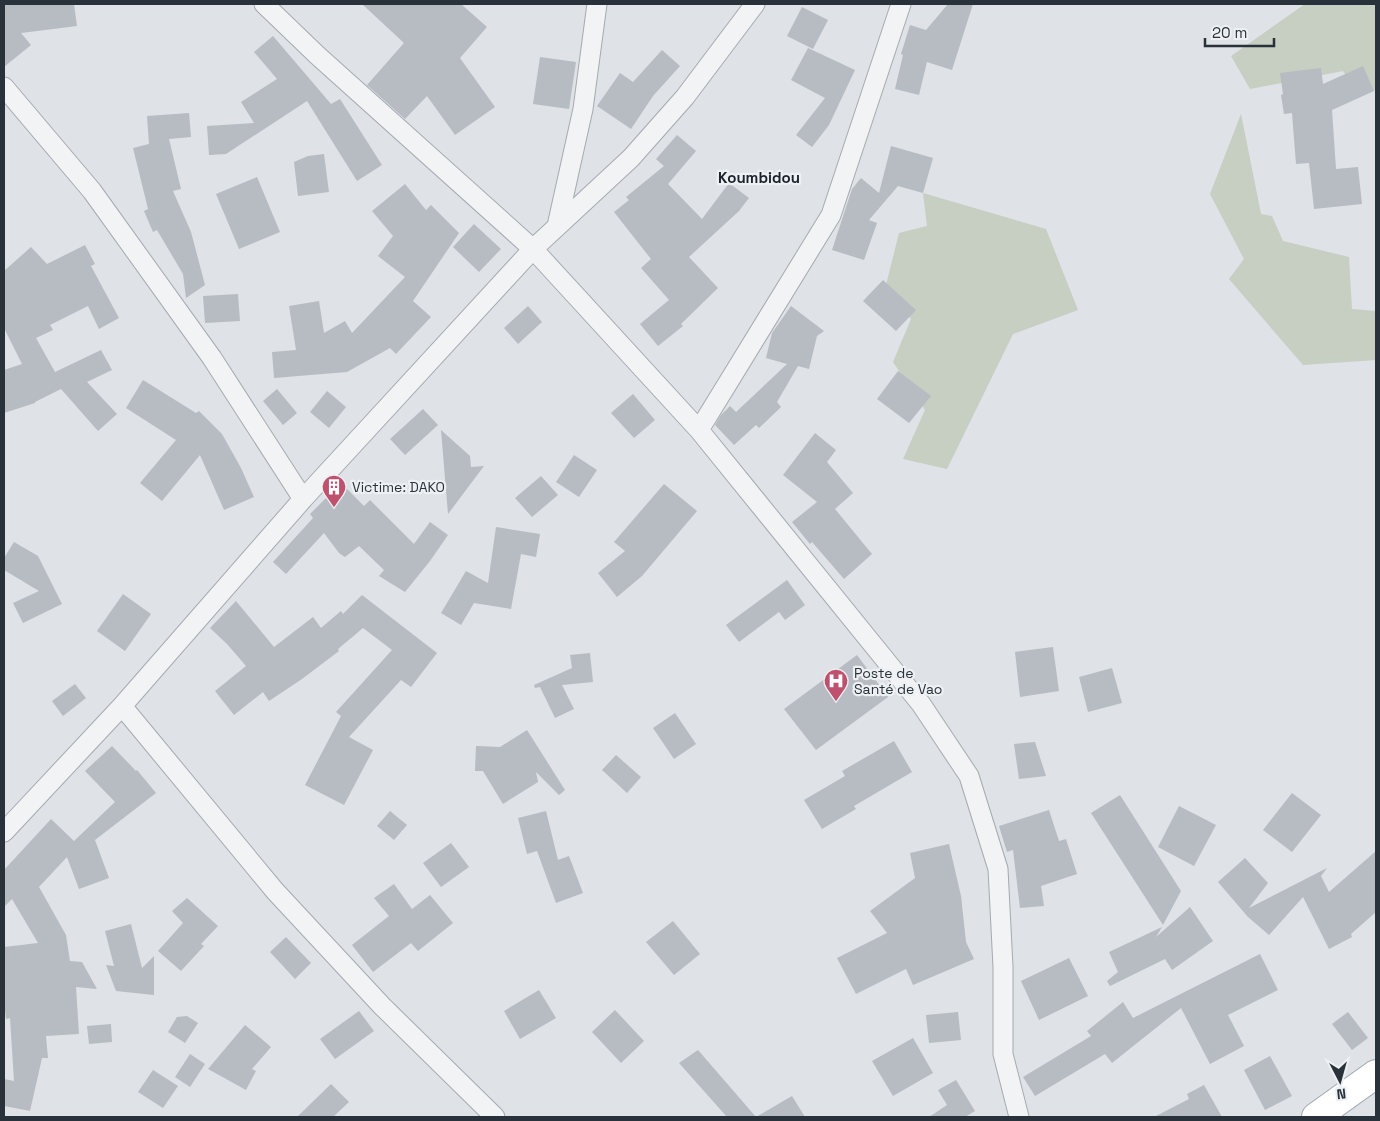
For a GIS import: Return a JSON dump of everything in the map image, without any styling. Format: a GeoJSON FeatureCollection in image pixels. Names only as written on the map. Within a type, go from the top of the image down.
{"type":"FeatureCollection","features":[{"type":"Feature","properties":{"kind":"main road"},"geometry":{"type":"LineString","coordinates":[[1316,1117],[1376,1074]]}},
{"type":"Feature","properties":{"kind":"street"},"geometry":{"type":"LineString","coordinates":[[264,4],[317,55],[533,250],[699,430],[921,704],[969,776],[998,869],[1003,967],[1003,1054],[1019,1117]]}},
{"type":"Feature","properties":{"kind":"street"},"geometry":{"type":"LineString","coordinates":[[556,226],[583,109],[597,4]]}},
{"type":"Feature","properties":{"kind":"street"},"geometry":{"type":"LineString","coordinates":[[4,832],[122,706],[304,499],[533,250],[556,226],[631,158],[685,97],[755,4]]}},
{"type":"Feature","properties":{"kind":"street"},"geometry":{"type":"LineString","coordinates":[[699,430],[831,215],[902,4]]}},
{"type":"Feature","properties":{"kind":"street"},"geometry":{"type":"LineString","coordinates":[[4,87],[92,191],[212,358],[304,499]]}},
{"type":"Feature","properties":{"kind":"street"},"geometry":{"type":"LineString","coordinates":[[122,706],[275,891],[382,1006],[495,1117]]}},
{"type":"Feature","properties":{"kind":"green space"},"geometry":{"type":"Polygon","coordinates":[[[1305,4],[1376,4],[1376,90],[1358,92],[1343,71],[1250,89],[1231,56],[1305,4]]]}},
{"type":"Feature","properties":{"kind":"green space"},"geometry":{"type":"Polygon","coordinates":[[[1241,114],[1261,214],[1272,216],[1283,241],[1349,257],[1352,309],[1376,311],[1376,360],[1303,365],[1229,279],[1244,259],[1210,194],[1241,114]]]}},
{"type":"Feature","properties":{"kind":"green space"},"geometry":{"type":"Polygon","coordinates":[[[923,193],[1046,229],[1078,310],[1013,334],[947,469],[903,459],[925,410],[893,362],[911,319],[885,289],[899,233],[927,226],[923,193]]]}},
{"type":"Feature","properties":{"kind":"building"},"geometry":{"type":"Polygon","coordinates":[[[4,4],[74,4],[77,26],[21,33],[31,45],[4,67],[4,4]]]}},
{"type":"Feature","properties":{"kind":"building"},"geometry":{"type":"Polygon","coordinates":[[[362,4],[461,4],[487,27],[460,58],[495,107],[455,135],[427,96],[405,119],[367,85],[404,43],[362,4]]]}},
{"type":"Feature","properties":{"kind":"building"},"geometry":{"type":"Polygon","coordinates":[[[948,4],[973,4],[952,70],[927,62],[919,95],[895,89],[903,55],[901,54],[910,25],[926,30],[948,4]]]}},
{"type":"Feature","properties":{"kind":"building"},"geometry":{"type":"Polygon","coordinates":[[[802,7],[828,20],[813,49],[787,36],[802,7]]]}},
{"type":"Feature","properties":{"kind":"building"},"geometry":{"type":"Polygon","coordinates":[[[273,36],[331,104],[340,99],[382,165],[357,181],[307,101],[226,154],[209,155],[207,126],[254,123],[241,102],[277,79],[254,52],[273,36]]]}},
{"type":"Feature","properties":{"kind":"building"},"geometry":{"type":"Polygon","coordinates":[[[808,48],[855,70],[829,125],[812,147],[796,135],[825,98],[791,80],[808,48]]]}},
{"type":"Feature","properties":{"kind":"building"},"geometry":{"type":"Polygon","coordinates":[[[662,50],[680,66],[653,96],[631,129],[597,106],[620,73],[633,82],[662,50]]]}},
{"type":"Feature","properties":{"kind":"building"},"geometry":{"type":"Polygon","coordinates":[[[540,57],[576,62],[569,109],[533,104],[540,57]]]}},
{"type":"Feature","properties":{"kind":"building"},"geometry":{"type":"Polygon","coordinates":[[[1363,66],[1374,91],[1332,110],[1336,169],[1358,167],[1362,204],[1314,209],[1309,163],[1296,164],[1292,113],[1284,114],[1280,73],[1321,68],[1323,84],[1363,66]]]}},
{"type":"Feature","properties":{"kind":"building"},"geometry":{"type":"Polygon","coordinates":[[[189,113],[191,137],[169,139],[181,189],[173,191],[191,232],[205,285],[186,298],[183,274],[157,230],[153,232],[144,211],[148,209],[133,148],[149,144],[147,116],[189,113]]]}},
{"type":"Feature","properties":{"kind":"building"},"geometry":{"type":"Polygon","coordinates":[[[677,135],[696,151],[668,184],[702,219],[729,183],[749,198],[739,211],[689,257],[718,288],[681,324],[683,326],[658,346],[640,324],[669,300],[641,268],[651,259],[614,212],[629,200],[626,197],[664,166],[656,159],[677,135]]]}},
{"type":"Feature","properties":{"kind":"building"},"geometry":{"type":"Polygon","coordinates":[[[891,146],[933,158],[923,193],[898,186],[869,220],[877,223],[864,260],[832,250],[852,189],[861,178],[879,193],[891,146]]]}},
{"type":"Feature","properties":{"kind":"building"},"geometry":{"type":"Polygon","coordinates":[[[324,154],[329,192],[298,196],[294,162],[308,156],[324,154]]]}},
{"type":"Feature","properties":{"kind":"building"},"geometry":{"type":"Polygon","coordinates":[[[257,177],[280,232],[239,249],[216,194],[257,177]]]}},
{"type":"Feature","properties":{"kind":"building"},"geometry":{"type":"Polygon","coordinates":[[[405,184],[426,210],[431,205],[459,233],[413,301],[431,317],[396,354],[390,348],[347,372],[274,378],[272,352],[296,350],[289,306],[319,301],[324,333],[345,321],[352,333],[405,277],[378,256],[393,236],[372,211],[405,184]]]}},
{"type":"Feature","properties":{"kind":"building"},"geometry":{"type":"Polygon","coordinates":[[[474,224],[501,249],[479,272],[453,247],[474,224]]]}},
{"type":"Feature","properties":{"kind":"building"},"geometry":{"type":"Polygon","coordinates":[[[85,245],[95,264],[91,266],[119,318],[99,329],[88,306],[50,325],[53,330],[36,338],[55,372],[101,350],[112,370],[87,382],[117,414],[98,431],[61,389],[35,403],[4,413],[4,370],[22,364],[4,328],[4,271],[31,247],[47,264],[85,245]]]}},
{"type":"Feature","properties":{"kind":"building"},"geometry":{"type":"Polygon","coordinates":[[[883,280],[916,310],[896,331],[863,301],[883,280]]]}},
{"type":"Feature","properties":{"kind":"building"},"geometry":{"type":"Polygon","coordinates":[[[238,294],[240,321],[205,323],[203,296],[238,294]]]}},
{"type":"Feature","properties":{"kind":"building"},"geometry":{"type":"Polygon","coordinates":[[[528,306],[542,322],[518,344],[504,328],[528,306]]]}},
{"type":"Feature","properties":{"kind":"building"},"geometry":{"type":"Polygon","coordinates":[[[791,306],[824,331],[817,336],[809,369],[798,366],[777,402],[781,407],[759,428],[756,425],[734,445],[715,425],[730,406],[736,412],[787,364],[766,358],[772,333],[791,306]]]}},
{"type":"Feature","properties":{"kind":"building"},"geometry":{"type":"Polygon","coordinates":[[[898,371],[931,396],[909,423],[877,399],[898,371]]]}},
{"type":"Feature","properties":{"kind":"building"},"geometry":{"type":"Polygon","coordinates":[[[143,380],[196,413],[199,411],[222,434],[241,468],[254,497],[224,510],[200,455],[162,501],[140,483],[176,440],[126,408],[143,380]]]}},
{"type":"Feature","properties":{"kind":"building"},"geometry":{"type":"Polygon","coordinates":[[[277,389],[297,413],[283,425],[263,401],[277,389]]]}},
{"type":"Feature","properties":{"kind":"building"},"geometry":{"type":"Polygon","coordinates":[[[327,391],[346,407],[329,428],[310,412],[327,391]]]}},
{"type":"Feature","properties":{"kind":"building"},"geometry":{"type":"Polygon","coordinates":[[[633,394],[655,420],[634,438],[611,413],[633,394]]]}},
{"type":"Feature","properties":{"kind":"building"},"geometry":{"type":"Polygon","coordinates":[[[423,409],[438,425],[405,455],[390,439],[423,409]]]}},
{"type":"Feature","properties":{"kind":"building"},"geometry":{"type":"Polygon","coordinates":[[[441,430],[470,456],[471,467],[484,466],[448,514],[441,430]]]}},
{"type":"Feature","properties":{"kind":"building"},"geometry":{"type":"Polygon","coordinates":[[[815,433],[836,450],[827,462],[853,493],[835,509],[872,554],[844,579],[812,542],[810,544],[792,522],[817,502],[783,475],[815,433]]]}},
{"type":"Feature","properties":{"kind":"building"},"geometry":{"type":"Polygon","coordinates":[[[574,455],[597,470],[579,497],[556,482],[574,455]]]}},
{"type":"Feature","properties":{"kind":"building"},"geometry":{"type":"Polygon","coordinates":[[[541,476],[558,495],[532,517],[515,498],[541,476]]]}},
{"type":"Feature","properties":{"kind":"building"},"geometry":{"type":"Polygon","coordinates":[[[341,483],[364,506],[370,500],[414,544],[430,522],[448,535],[405,592],[379,576],[384,570],[359,546],[345,557],[339,553],[324,533],[286,574],[273,562],[313,518],[310,514],[341,483]]]}},
{"type":"Feature","properties":{"kind":"building"},"geometry":{"type":"Polygon","coordinates":[[[664,484],[697,511],[642,576],[617,597],[598,573],[625,551],[614,542],[664,484]]]}},
{"type":"Feature","properties":{"kind":"building"},"geometry":{"type":"Polygon","coordinates":[[[496,527],[540,534],[536,557],[521,554],[511,609],[474,603],[461,625],[441,613],[466,571],[488,583],[496,527]]]}},
{"type":"Feature","properties":{"kind":"building"},"geometry":{"type":"Polygon","coordinates":[[[14,542],[38,556],[62,604],[23,623],[13,603],[39,591],[4,570],[4,558],[14,542]]]}},
{"type":"Feature","properties":{"kind":"building"},"geometry":{"type":"Polygon","coordinates":[[[787,580],[805,605],[785,620],[779,612],[739,642],[726,625],[787,580]]]}},
{"type":"Feature","properties":{"kind":"building"},"geometry":{"type":"Polygon","coordinates":[[[123,594],[151,614],[125,651],[97,631],[123,594]]]}},
{"type":"Feature","properties":{"kind":"building"},"geometry":{"type":"Polygon","coordinates":[[[362,595],[437,653],[411,687],[401,680],[349,737],[373,750],[344,805],[305,785],[341,716],[336,712],[392,650],[363,628],[338,649],[339,651],[302,679],[269,701],[263,692],[234,715],[215,691],[246,666],[210,628],[236,601],[274,647],[313,617],[321,628],[341,611],[343,614],[362,595]]]}},
{"type":"Feature","properties":{"kind":"building"},"geometry":{"type":"Polygon","coordinates":[[[1053,647],[1059,691],[1020,697],[1015,652],[1053,647]]]}},
{"type":"Feature","properties":{"kind":"building"},"geometry":{"type":"Polygon","coordinates":[[[590,653],[593,682],[562,685],[574,709],[555,718],[540,687],[535,688],[534,685],[572,668],[570,655],[590,653]]]}},
{"type":"Feature","properties":{"kind":"building"},"geometry":{"type":"Polygon","coordinates":[[[857,655],[888,697],[816,750],[784,709],[857,655]]]}},
{"type":"Feature","properties":{"kind":"building"},"geometry":{"type":"Polygon","coordinates":[[[1112,668],[1122,703],[1088,712],[1079,677],[1112,668]]]}},
{"type":"Feature","properties":{"kind":"building"},"geometry":{"type":"Polygon","coordinates":[[[75,684],[86,698],[63,716],[52,701],[75,684]]]}},
{"type":"Feature","properties":{"kind":"building"},"geometry":{"type":"Polygon","coordinates":[[[675,713],[696,744],[674,759],[653,728],[675,713]]]}},
{"type":"Feature","properties":{"kind":"building"},"geometry":{"type":"Polygon","coordinates":[[[527,730],[565,790],[559,795],[536,772],[538,782],[503,804],[483,771],[475,771],[476,746],[500,747],[527,730]]]}},
{"type":"Feature","properties":{"kind":"building"},"geometry":{"type":"Polygon","coordinates":[[[894,741],[912,772],[854,806],[856,809],[822,829],[804,800],[845,776],[842,771],[894,741]]]}},
{"type":"Feature","properties":{"kind":"building"},"geometry":{"type":"Polygon","coordinates":[[[1035,742],[1046,776],[1019,779],[1014,744],[1035,742]]]}},
{"type":"Feature","properties":{"kind":"building"},"geometry":{"type":"Polygon","coordinates":[[[112,746],[137,770],[156,793],[95,840],[109,878],[79,889],[67,857],[39,887],[66,935],[70,961],[82,962],[97,989],[76,987],[79,1034],[46,1036],[48,1058],[42,1058],[30,1111],[4,1106],[4,1079],[14,1081],[10,1018],[6,1019],[4,1001],[4,947],[38,943],[12,899],[4,907],[4,870],[51,819],[74,841],[115,802],[85,771],[112,746]]]}},
{"type":"Feature","properties":{"kind":"building"},"geometry":{"type":"Polygon","coordinates":[[[616,755],[641,777],[627,793],[602,770],[616,755]]]}},
{"type":"Feature","properties":{"kind":"building"},"geometry":{"type":"Polygon","coordinates":[[[1292,793],[1321,815],[1292,852],[1263,830],[1292,793]]]}},
{"type":"Feature","properties":{"kind":"building"},"geometry":{"type":"Polygon","coordinates":[[[1120,795],[1181,891],[1163,925],[1091,813],[1120,795]]]}},
{"type":"Feature","properties":{"kind":"building"},"geometry":{"type":"Polygon","coordinates":[[[1179,806],[1216,825],[1194,866],[1158,847],[1179,806]]]}},
{"type":"Feature","properties":{"kind":"building"},"geometry":{"type":"Polygon","coordinates":[[[1049,810],[1059,841],[1066,839],[1077,874],[1041,886],[1044,906],[1020,908],[1013,850],[1007,852],[999,826],[1049,810]]]}},
{"type":"Feature","properties":{"kind":"building"},"geometry":{"type":"Polygon","coordinates":[[[390,811],[407,825],[394,840],[377,826],[390,811]]]}},
{"type":"Feature","properties":{"kind":"building"},"geometry":{"type":"Polygon","coordinates":[[[546,811],[558,860],[569,856],[583,893],[556,903],[537,851],[527,854],[518,818],[546,811]]]}},
{"type":"Feature","properties":{"kind":"building"},"geometry":{"type":"Polygon","coordinates":[[[451,843],[469,867],[441,887],[423,863],[451,843]]]}},
{"type":"Feature","properties":{"kind":"building"},"geometry":{"type":"Polygon","coordinates":[[[949,844],[961,896],[966,942],[974,959],[913,985],[906,969],[856,994],[837,958],[887,933],[870,911],[915,878],[910,853],[949,844]]]}},
{"type":"Feature","properties":{"kind":"building"},"geometry":{"type":"Polygon","coordinates":[[[1376,851],[1376,912],[1351,934],[1352,937],[1329,949],[1303,897],[1269,935],[1248,917],[1218,882],[1245,858],[1268,883],[1249,908],[1327,868],[1321,876],[1329,892],[1376,851]]]}},
{"type":"Feature","properties":{"kind":"building"},"geometry":{"type":"Polygon","coordinates":[[[394,884],[412,909],[430,895],[453,923],[418,951],[411,943],[373,972],[352,945],[389,916],[374,898],[394,884]]]}},
{"type":"Feature","properties":{"kind":"building"},"geometry":{"type":"Polygon","coordinates":[[[187,898],[218,926],[201,944],[204,946],[181,971],[158,951],[183,923],[172,911],[187,898]]]}},
{"type":"Feature","properties":{"kind":"building"},"geometry":{"type":"Polygon","coordinates":[[[1190,907],[1213,941],[1172,970],[1165,959],[1110,986],[1107,981],[1118,972],[1109,952],[1162,927],[1156,937],[1190,907]]]}},
{"type":"Feature","properties":{"kind":"building"},"geometry":{"type":"Polygon","coordinates":[[[673,921],[700,954],[674,975],[646,942],[673,921]]]}},
{"type":"Feature","properties":{"kind":"building"},"geometry":{"type":"Polygon","coordinates":[[[131,924],[142,968],[154,956],[154,995],[116,991],[106,965],[114,966],[105,931],[131,924]]]}},
{"type":"Feature","properties":{"kind":"building"},"geometry":{"type":"Polygon","coordinates":[[[286,937],[311,963],[295,979],[270,952],[286,937]]]}},
{"type":"Feature","properties":{"kind":"building"},"geometry":{"type":"Polygon","coordinates":[[[1260,954],[1278,990],[1228,1015],[1244,1046],[1210,1064],[1181,1008],[1112,1063],[1105,1054],[1035,1096],[1023,1077],[1091,1036],[1087,1031],[1123,1002],[1133,1018],[1260,954]]]}},
{"type":"Feature","properties":{"kind":"building"},"geometry":{"type":"Polygon","coordinates":[[[1069,958],[1088,996],[1039,1020],[1021,981],[1069,958]]]}},
{"type":"Feature","properties":{"kind":"building"},"geometry":{"type":"Polygon","coordinates":[[[539,990],[556,1018],[520,1039],[504,1011],[539,990]]]}},
{"type":"Feature","properties":{"kind":"building"},"geometry":{"type":"Polygon","coordinates":[[[615,1010],[644,1041],[621,1063],[592,1032],[615,1010]]]}},
{"type":"Feature","properties":{"kind":"building"},"geometry":{"type":"Polygon","coordinates":[[[359,1011],[374,1031],[335,1059],[320,1039],[359,1011]]]}},
{"type":"Feature","properties":{"kind":"building"},"geometry":{"type":"Polygon","coordinates":[[[958,1012],[961,1040],[929,1043],[926,1015],[958,1012]]]}},
{"type":"Feature","properties":{"kind":"building"},"geometry":{"type":"Polygon","coordinates":[[[1348,1012],[1368,1038],[1352,1050],[1332,1024],[1348,1012]]]}},
{"type":"Feature","properties":{"kind":"building"},"geometry":{"type":"Polygon","coordinates":[[[187,1016],[198,1023],[185,1043],[168,1032],[177,1017],[187,1016]]]}},
{"type":"Feature","properties":{"kind":"building"},"geometry":{"type":"Polygon","coordinates":[[[111,1024],[112,1042],[89,1044],[87,1026],[111,1024]]]}},
{"type":"Feature","properties":{"kind":"building"},"geometry":{"type":"Polygon","coordinates":[[[245,1025],[271,1047],[252,1069],[256,1071],[246,1090],[208,1069],[245,1025]]]}},
{"type":"Feature","properties":{"kind":"building"},"geometry":{"type":"Polygon","coordinates":[[[913,1038],[933,1073],[893,1096],[872,1061],[913,1038]]]}},
{"type":"Feature","properties":{"kind":"building"},"geometry":{"type":"Polygon","coordinates":[[[698,1050],[756,1117],[727,1117],[679,1063],[698,1050]]]}},
{"type":"Feature","properties":{"kind":"building"},"geometry":{"type":"Polygon","coordinates":[[[190,1054],[205,1064],[190,1087],[175,1077],[190,1054]]]}},
{"type":"Feature","properties":{"kind":"building"},"geometry":{"type":"Polygon","coordinates":[[[1270,1056],[1292,1096],[1265,1110],[1244,1070],[1270,1056]]]}},
{"type":"Feature","properties":{"kind":"building"},"geometry":{"type":"Polygon","coordinates":[[[153,1070],[178,1086],[163,1108],[138,1092],[153,1070]]]}},
{"type":"Feature","properties":{"kind":"building"},"geometry":{"type":"Polygon","coordinates":[[[956,1080],[975,1111],[965,1117],[929,1117],[947,1105],[938,1090],[956,1080]]]}},
{"type":"Feature","properties":{"kind":"building"},"geometry":{"type":"Polygon","coordinates":[[[331,1084],[349,1102],[333,1117],[297,1117],[331,1084]]]}},
{"type":"Feature","properties":{"kind":"building"},"geometry":{"type":"Polygon","coordinates":[[[1204,1085],[1222,1117],[1154,1117],[1189,1099],[1187,1094],[1204,1085]]]}},
{"type":"Feature","properties":{"kind":"building"},"geometry":{"type":"Polygon","coordinates":[[[792,1096],[805,1117],[756,1117],[792,1096]]]}},
{"type":"Feature","properties":{"kind":"place","name":"Victime: DAKO"},"geometry":{"type":"Point","coordinates":[334,508]}},
{"type":"Feature","properties":{"kind":"place","name":"Poste de Santé de Vao"},"geometry":{"type":"Point","coordinates":[836,702]}},
{"type":"Feature","properties":{"kind":"district","name":"Koumbidou"},"geometry":{"type":"Point","coordinates":[759,178]}}]}
